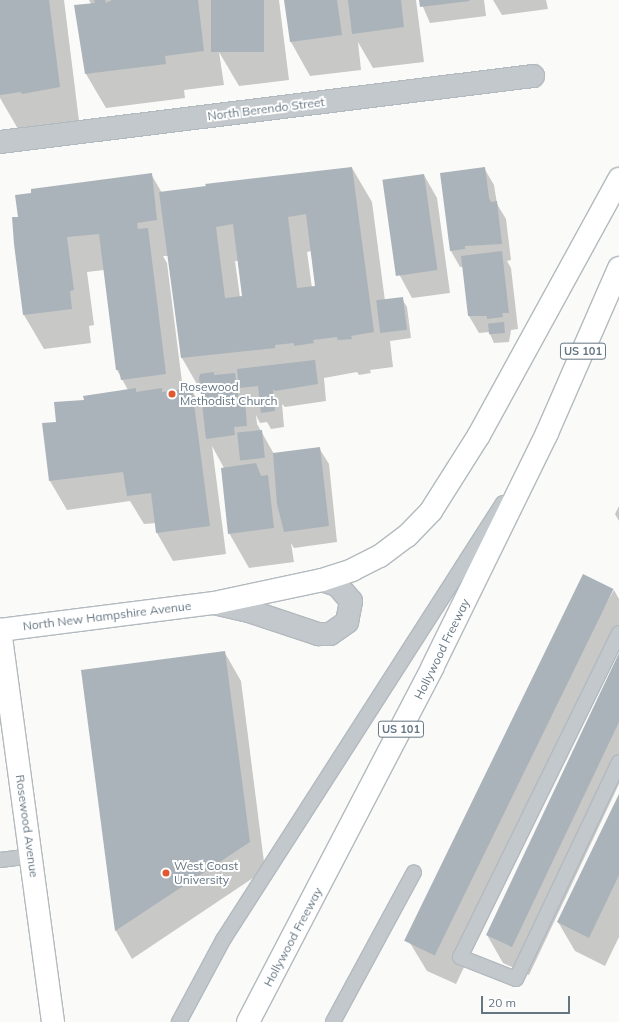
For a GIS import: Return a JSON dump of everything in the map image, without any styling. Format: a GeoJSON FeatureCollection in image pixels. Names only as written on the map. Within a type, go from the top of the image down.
{"type":"FeatureCollection","features":[{"type":"Feature","properties":{"kind":"main road"},"geometry":{"type":"LineString","coordinates":[[322,580],[352,570],[380,556],[407,536],[431,511],[479,435],[619,179]]}},
{"type":"Feature","properties":{"kind":"main road","name":"Hollywood Freeway"},"geometry":{"type":"LineString","coordinates":[[248,1022],[434,666],[547,433],[619,268]]}},
{"type":"Feature","properties":{"kind":"main road","name":"North New Hampshire Avenue"},"geometry":{"type":"LineString","coordinates":[[0,630],[214,603],[322,580]]}},
{"type":"Feature","properties":{"kind":"main road","name":"Rosewood Avenue"},"geometry":{"type":"LineString","coordinates":[[0,630],[32,856],[53,1022]]}},
{"type":"Feature","properties":{"kind":"street","name":"North Berendo Street"},"geometry":{"type":"LineString","coordinates":[[0,142],[533,76]]}},
{"type":"Feature","properties":{"kind":"street","name":"North New Hampshire Avenue"},"geometry":{"type":"LineString","coordinates":[[214,603],[252,612],[318,634],[330,634],[347,622],[351,601],[337,585],[322,580]]}},
{"type":"Feature","properties":{"kind":"lane"},"geometry":{"type":"LineString","coordinates":[[179,1022],[223,940],[547,433]]}},
{"type":"Feature","properties":{"kind":"lane"},"geometry":{"type":"LineString","coordinates":[[619,633],[460,957],[516,979],[619,762]]}},
{"type":"Feature","properties":{"kind":"lane"},"geometry":{"type":"LineString","coordinates":[[0,860],[32,856]]}},
{"type":"Feature","properties":{"kind":"lane"},"geometry":{"type":"LineString","coordinates":[[333,1022],[414,872]]}},
{"type":"Feature","properties":{"kind":"building"},"geometry":{"type":"Polygon","coordinates":[[[0,0],[49,0],[60,87],[22,94],[21,92],[0,95],[0,0]]]}},
{"type":"Feature","properties":{"kind":"building"},"geometry":{"type":"Polygon","coordinates":[[[94,0],[105,0],[106,3],[112,0],[198,0],[204,51],[165,56],[166,64],[85,74],[74,5],[95,3],[94,0]]]}},
{"type":"Feature","properties":{"kind":"building"},"geometry":{"type":"Polygon","coordinates":[[[211,0],[264,0],[264,52],[211,52],[211,0]]]}},
{"type":"Feature","properties":{"kind":"building"},"geometry":{"type":"Polygon","coordinates":[[[284,0],[337,0],[342,35],[290,42],[284,0]]]}},
{"type":"Feature","properties":{"kind":"building"},"geometry":{"type":"Polygon","coordinates":[[[348,0],[401,0],[404,27],[352,34],[348,0]]]}},
{"type":"Feature","properties":{"kind":"building"},"geometry":{"type":"Polygon","coordinates":[[[419,0],[469,0],[470,1],[420,7],[419,0]]]}},
{"type":"Feature","properties":{"kind":"building"},"geometry":{"type":"Polygon","coordinates":[[[352,167],[374,332],[351,336],[352,339],[338,340],[337,337],[313,340],[314,343],[294,346],[294,343],[275,345],[275,348],[181,358],[159,192],[206,186],[205,184],[352,167]],[[306,214],[288,217],[297,288],[315,286],[306,214]],[[233,224],[216,227],[225,298],[242,296],[233,224]]]}},
{"type":"Feature","properties":{"kind":"building"},"geometry":{"type":"Polygon","coordinates":[[[485,167],[489,198],[491,202],[497,201],[502,244],[465,246],[465,249],[450,251],[440,173],[485,167]]]}},
{"type":"Feature","properties":{"kind":"building"},"geometry":{"type":"Polygon","coordinates":[[[152,173],[157,220],[137,223],[138,229],[148,228],[166,374],[121,380],[119,370],[116,370],[99,234],[67,237],[74,290],[70,291],[72,309],[23,315],[12,217],[18,217],[15,195],[31,193],[31,189],[152,173]]]}},
{"type":"Feature","properties":{"kind":"building"},"geometry":{"type":"Polygon","coordinates":[[[424,174],[437,270],[396,276],[382,180],[424,174]]]}},
{"type":"Feature","properties":{"kind":"building"},"geometry":{"type":"Polygon","coordinates":[[[502,251],[509,313],[502,313],[503,317],[487,319],[487,316],[468,316],[461,256],[502,251]]]}},
{"type":"Feature","properties":{"kind":"building"},"geometry":{"type":"Polygon","coordinates":[[[403,297],[407,330],[380,333],[376,300],[403,297]]]}},
{"type":"Feature","properties":{"kind":"building"},"geometry":{"type":"Polygon","coordinates":[[[504,322],[505,333],[489,334],[488,323],[504,322]]]}},
{"type":"Feature","properties":{"kind":"building"},"geometry":{"type":"Polygon","coordinates":[[[315,360],[318,384],[275,391],[273,389],[275,411],[261,413],[258,386],[239,388],[237,369],[315,360]]]}},
{"type":"Feature","properties":{"kind":"building"},"geometry":{"type":"Polygon","coordinates":[[[214,372],[214,375],[235,373],[239,402],[245,401],[247,426],[234,427],[235,435],[206,439],[199,378],[200,374],[214,372]]]}},
{"type":"Feature","properties":{"kind":"building"},"geometry":{"type":"Polygon","coordinates":[[[136,388],[136,392],[162,388],[162,392],[192,388],[210,526],[156,533],[151,493],[127,496],[123,472],[49,481],[42,423],[56,422],[54,402],[84,400],[83,396],[136,388]]]}},
{"type":"Feature","properties":{"kind":"building"},"geometry":{"type":"Polygon","coordinates":[[[262,430],[265,458],[240,460],[237,433],[262,430]]]}},
{"type":"Feature","properties":{"kind":"building"},"geometry":{"type":"Polygon","coordinates":[[[320,447],[329,526],[284,532],[277,504],[273,453],[320,447]]]}},
{"type":"Feature","properties":{"kind":"building"},"geometry":{"type":"Polygon","coordinates":[[[256,463],[261,476],[268,475],[274,528],[228,534],[221,468],[256,463]]]}},
{"type":"Feature","properties":{"kind":"building"},"geometry":{"type":"Polygon","coordinates":[[[583,574],[614,589],[435,956],[404,941],[583,574]]]}},
{"type":"Feature","properties":{"kind":"building"},"geometry":{"type":"Polygon","coordinates":[[[225,651],[250,842],[115,931],[81,670],[225,651]]]}},
{"type":"Feature","properties":{"kind":"building"},"geometry":{"type":"Polygon","coordinates":[[[619,653],[619,722],[512,947],[486,935],[619,653]]]}},
{"type":"Feature","properties":{"kind":"building"},"geometry":{"type":"Polygon","coordinates":[[[619,794],[619,875],[589,938],[557,922],[619,794]]]}},
{"type":"Feature","properties":{"kind":"place","name":"Rosewood Methodist Church"},"geometry":{"type":"Point","coordinates":[172,394]}},
{"type":"Feature","properties":{"kind":"place","name":"West Coast University"},"geometry":{"type":"Point","coordinates":[166,873]}}]}
